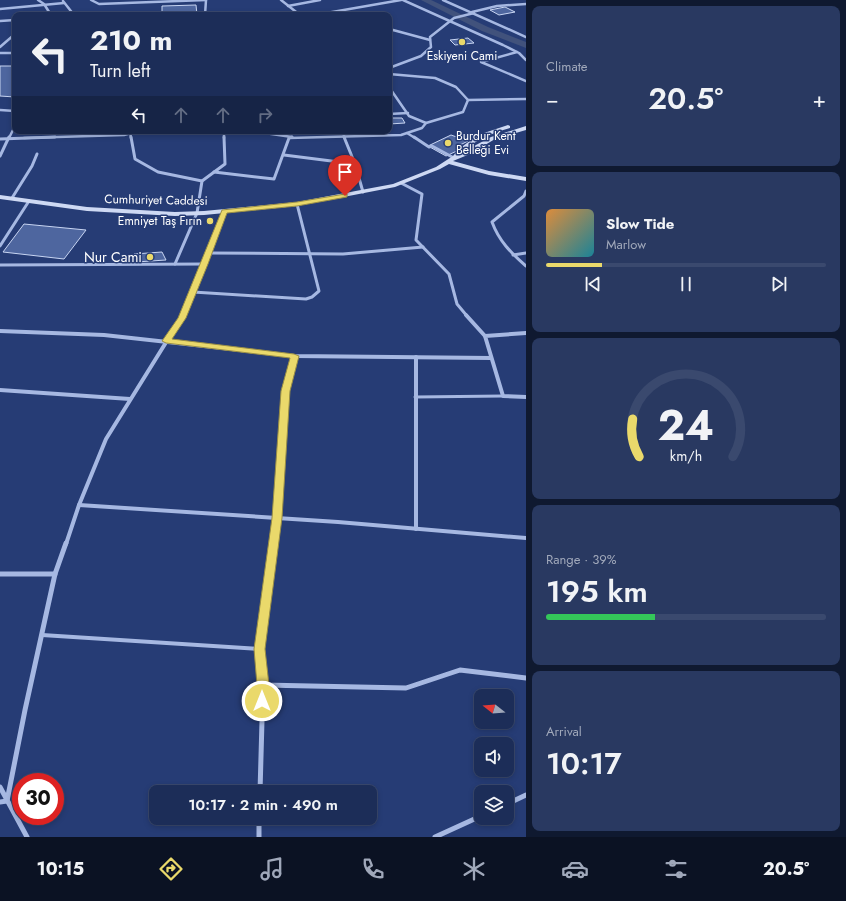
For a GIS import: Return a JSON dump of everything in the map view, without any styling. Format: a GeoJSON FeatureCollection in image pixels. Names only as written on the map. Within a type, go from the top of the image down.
{"type":"FeatureCollection","features":[{"type":"Feature","properties":{"kind":"main road"},"geometry":{"type":"LineString","coordinates":[[452,160],[460,151],[484,136],[500,129],[526,123]]}},
{"type":"Feature","properties":{"kind":"main road"},"geometry":{"type":"LineString","coordinates":[[452,160],[468,153],[493,138],[526,128]]}},
{"type":"Feature","properties":{"kind":"main road"},"geometry":{"type":"LineString","coordinates":[[452,160],[489,173],[526,179]]}},
{"type":"Feature","properties":{"kind":"main road","name":"Cumhuriyet Caddesi"},"geometry":{"type":"LineString","coordinates":[[0,197],[63,207],[114,212],[197,214],[297,204],[363,192],[401,183],[438,168],[452,160]]}},
{"type":"Feature","properties":{"kind":"street"},"geometry":{"type":"LineString","coordinates":[[38,0],[44,4],[49,12]]}},
{"type":"Feature","properties":{"kind":"street"},"geometry":{"type":"LineString","coordinates":[[62,0],[72,12]]}},
{"type":"Feature","properties":{"kind":"street"},"geometry":{"type":"LineString","coordinates":[[91,0],[99,4],[107,2],[206,0],[205,12]]}},
{"type":"Feature","properties":{"kind":"street"},"geometry":{"type":"LineString","coordinates":[[281,0],[296,12]]}},
{"type":"Feature","properties":{"kind":"street"},"geometry":{"type":"LineString","coordinates":[[288,6],[320,0]]}},
{"type":"Feature","properties":{"kind":"street"},"geometry":{"type":"LineString","coordinates":[[332,12],[402,0],[517,52],[526,60]]}},
{"type":"Feature","properties":{"kind":"street"},"geometry":{"type":"LineString","coordinates":[[443,0],[526,37]]}},
{"type":"Feature","properties":{"kind":"street"},"geometry":{"type":"LineString","coordinates":[[0,9],[64,2]]}},
{"type":"Feature","properties":{"kind":"street"},"geometry":{"type":"LineString","coordinates":[[392,67],[421,56],[431,47],[430,37],[451,22],[454,18],[497,6],[526,4]]}},
{"type":"Feature","properties":{"kind":"street"},"geometry":{"type":"LineString","coordinates":[[0,21],[12,20]]}},
{"type":"Feature","properties":{"kind":"street"},"geometry":{"type":"LineString","coordinates":[[392,30],[430,40]]}},
{"type":"Feature","properties":{"kind":"street"},"geometry":{"type":"LineString","coordinates":[[0,47],[12,37]]}},
{"type":"Feature","properties":{"kind":"street"},"geometry":{"type":"LineString","coordinates":[[517,52],[481,62],[526,81]]}},
{"type":"Feature","properties":{"kind":"street"},"geometry":{"type":"LineString","coordinates":[[0,53],[12,53]]}},
{"type":"Feature","properties":{"kind":"street"},"geometry":{"type":"LineString","coordinates":[[392,74],[435,78],[456,87],[468,100],[526,99]]}},
{"type":"Feature","properties":{"kind":"street"},"geometry":{"type":"LineString","coordinates":[[392,91],[409,116],[426,123]]}},
{"type":"Feature","properties":{"kind":"street"},"geometry":{"type":"LineString","coordinates":[[272,134],[293,137],[401,136],[422,128],[426,123],[463,112],[468,100]]}},
{"type":"Feature","properties":{"kind":"street"},"geometry":{"type":"LineString","coordinates":[[0,110],[12,110]]}},
{"type":"Feature","properties":{"kind":"street"},"geometry":{"type":"LineString","coordinates":[[392,114],[408,113]]}},
{"type":"Feature","properties":{"kind":"street"},"geometry":{"type":"LineString","coordinates":[[0,156],[12,132]]}},
{"type":"Feature","properties":{"kind":"street"},"geometry":{"type":"LineString","coordinates":[[407,133],[429,147],[432,146],[452,160]]}},
{"type":"Feature","properties":{"kind":"street"},"geometry":{"type":"LineString","coordinates":[[0,139],[126,134]]}},
{"type":"Feature","properties":{"kind":"street"},"geometry":{"type":"LineString","coordinates":[[131,134],[135,159],[158,172],[202,181]]}},
{"type":"Feature","properties":{"kind":"street"},"geometry":{"type":"LineString","coordinates":[[174,264],[197,214],[202,181],[225,164],[224,134]]}},
{"type":"Feature","properties":{"kind":"street"},"geometry":{"type":"LineString","coordinates":[[345,136],[363,192]]}},
{"type":"Feature","properties":{"kind":"street"},"geometry":{"type":"LineString","coordinates":[[214,172],[274,179],[289,138],[293,137]]}},
{"type":"Feature","properties":{"kind":"street"},"geometry":{"type":"LineString","coordinates":[[12,198],[32,166],[37,154]]}},
{"type":"Feature","properties":{"kind":"street"},"geometry":{"type":"LineString","coordinates":[[284,155],[355,164]]}},
{"type":"Feature","properties":{"kind":"street"},"geometry":{"type":"LineString","coordinates":[[401,183],[422,194],[416,240],[449,274],[457,304],[485,336],[503,396],[526,397]]}},
{"type":"Feature","properties":{"kind":"street"},"geometry":{"type":"LineString","coordinates":[[526,191],[524,196],[492,222],[496,236],[512,255],[526,266]]}},
{"type":"Feature","properties":{"kind":"street"},"geometry":{"type":"LineString","coordinates":[[0,246],[29,201]]}},
{"type":"Feature","properties":{"kind":"street"},"geometry":{"type":"LineString","coordinates":[[193,292],[306,299],[312,297],[318,291],[297,204]]}},
{"type":"Feature","properties":{"kind":"street"},"geometry":{"type":"LineString","coordinates":[[7,802],[55,574],[79,505],[106,439],[166,341],[182,318],[205,264],[224,211]]}},
{"type":"Feature","properties":{"kind":"street"},"geometry":{"type":"LineString","coordinates":[[209,253],[310,256],[391,252],[423,247]]}},
{"type":"Feature","properties":{"kind":"street"},"geometry":{"type":"LineString","coordinates":[[512,255],[526,253]]}},
{"type":"Feature","properties":{"kind":"street"},"geometry":{"type":"LineString","coordinates":[[0,265],[205,264]]}},
{"type":"Feature","properties":{"kind":"street"},"geometry":{"type":"LineString","coordinates":[[0,331],[104,335],[294,356],[491,358]]}},
{"type":"Feature","properties":{"kind":"street"},"geometry":{"type":"LineString","coordinates":[[485,336],[526,333]]}},
{"type":"Feature","properties":{"kind":"street"},"geometry":{"type":"LineString","coordinates":[[260,785],[263,685],[260,649],[277,518],[285,391],[294,356]]}},
{"type":"Feature","properties":{"kind":"street"},"geometry":{"type":"LineString","coordinates":[[416,357],[416,529]]}},
{"type":"Feature","properties":{"kind":"street"},"geometry":{"type":"LineString","coordinates":[[0,390],[130,399]]}},
{"type":"Feature","properties":{"kind":"street"},"geometry":{"type":"LineString","coordinates":[[79,505],[277,518],[526,538]]}},
{"type":"Feature","properties":{"kind":"street"},"geometry":{"type":"LineString","coordinates":[[0,574],[55,574]]}},
{"type":"Feature","properties":{"kind":"street"},"geometry":{"type":"LineString","coordinates":[[263,685],[406,688],[460,670],[526,678]]}},
{"type":"Feature","properties":{"kind":"street"},"geometry":{"type":"LineString","coordinates":[[0,787],[27,837]]}},
{"type":"Feature","properties":{"kind":"street"},"geometry":{"type":"LineString","coordinates":[[514,801],[526,795]]}},
{"type":"Feature","properties":{"kind":"street"},"geometry":{"type":"LineString","coordinates":[[0,802],[7,802]]}},
{"type":"Feature","properties":{"kind":"street"},"geometry":{"type":"LineString","coordinates":[[435,837],[474,819]]}},
{"type":"Feature","properties":{"kind":"street"},"geometry":{"type":"LineString","coordinates":[[258,837],[259,825]]}},
{"type":"Feature","properties":{"kind":"lane"},"geometry":{"type":"LineString","coordinates":[[415,397],[503,396]]}},
{"type":"Feature","properties":{"kind":"lane"},"geometry":{"type":"LineString","coordinates":[[42,635],[260,649]]}},
{"type":"Feature","properties":{"kind":"building"},"geometry":{"type":"Polygon","coordinates":[[[196,5],[197,12],[162,12],[162,6],[196,5]]]}},
{"type":"Feature","properties":{"kind":"building"},"geometry":{"type":"Polygon","coordinates":[[[505,7],[515,12],[499,15],[490,10],[505,7]]]}},
{"type":"Feature","properties":{"kind":"building","name":"Eskiyeni Cami"},"geometry":{"type":"Polygon","coordinates":[[[468,38],[474,43],[455,45],[450,40],[468,38]]]}},
{"type":"Feature","properties":{"kind":"building"},"geometry":{"type":"Polygon","coordinates":[[[0,66],[12,66],[12,97],[0,96],[0,66]]]}},
{"type":"Feature","properties":{"kind":"building"},"geometry":{"type":"Polygon","coordinates":[[[392,118],[402,118],[405,123],[392,124],[392,118]]]}},
{"type":"Feature","properties":{"kind":"building","name":"Burdur Kent Belleği Evi"},"geometry":{"type":"Polygon","coordinates":[[[451,135],[468,141],[458,146],[459,150],[446,156],[428,146],[451,135]]]}},
{"type":"Feature","properties":{"kind":"building"},"geometry":{"type":"Polygon","coordinates":[[[24,224],[86,230],[64,259],[3,252],[24,224]]]}},
{"type":"Feature","properties":{"kind":"building","name":"Nur Cami"},"geometry":{"type":"Polygon","coordinates":[[[162,252],[166,260],[136,262],[134,254],[162,252]]]}},
{"type":"Feature","properties":{"kind":"waterway"},"geometry":{"type":"LineString","coordinates":[[425,0],[485,29],[526,45]]}},
{"type":"Feature","properties":{"kind":"place","name":"Eskiyeni Cami"},"geometry":{"type":"Point","coordinates":[462,42]}},
{"type":"Feature","properties":{"kind":"place","name":"Burdur Kent Belleği Evi"},"geometry":{"type":"Point","coordinates":[448,143]}},
{"type":"Feature","properties":{"kind":"place","name":"Emniyet Taş Fırın"},"geometry":{"type":"Point","coordinates":[210,221]}},
{"type":"Feature","properties":{"kind":"place","name":"Nur Cami"},"geometry":{"type":"Point","coordinates":[150,257]}},
{"type":"Feature","properties":{"kind":"route"},"geometry":{"type":"LineString","coordinates":[[262,701],[263,685],[260,649],[277,518],[285,391],[294,356],[166,341],[182,318],[205,264],[224,211],[297,204],[345,196]]}}]}
